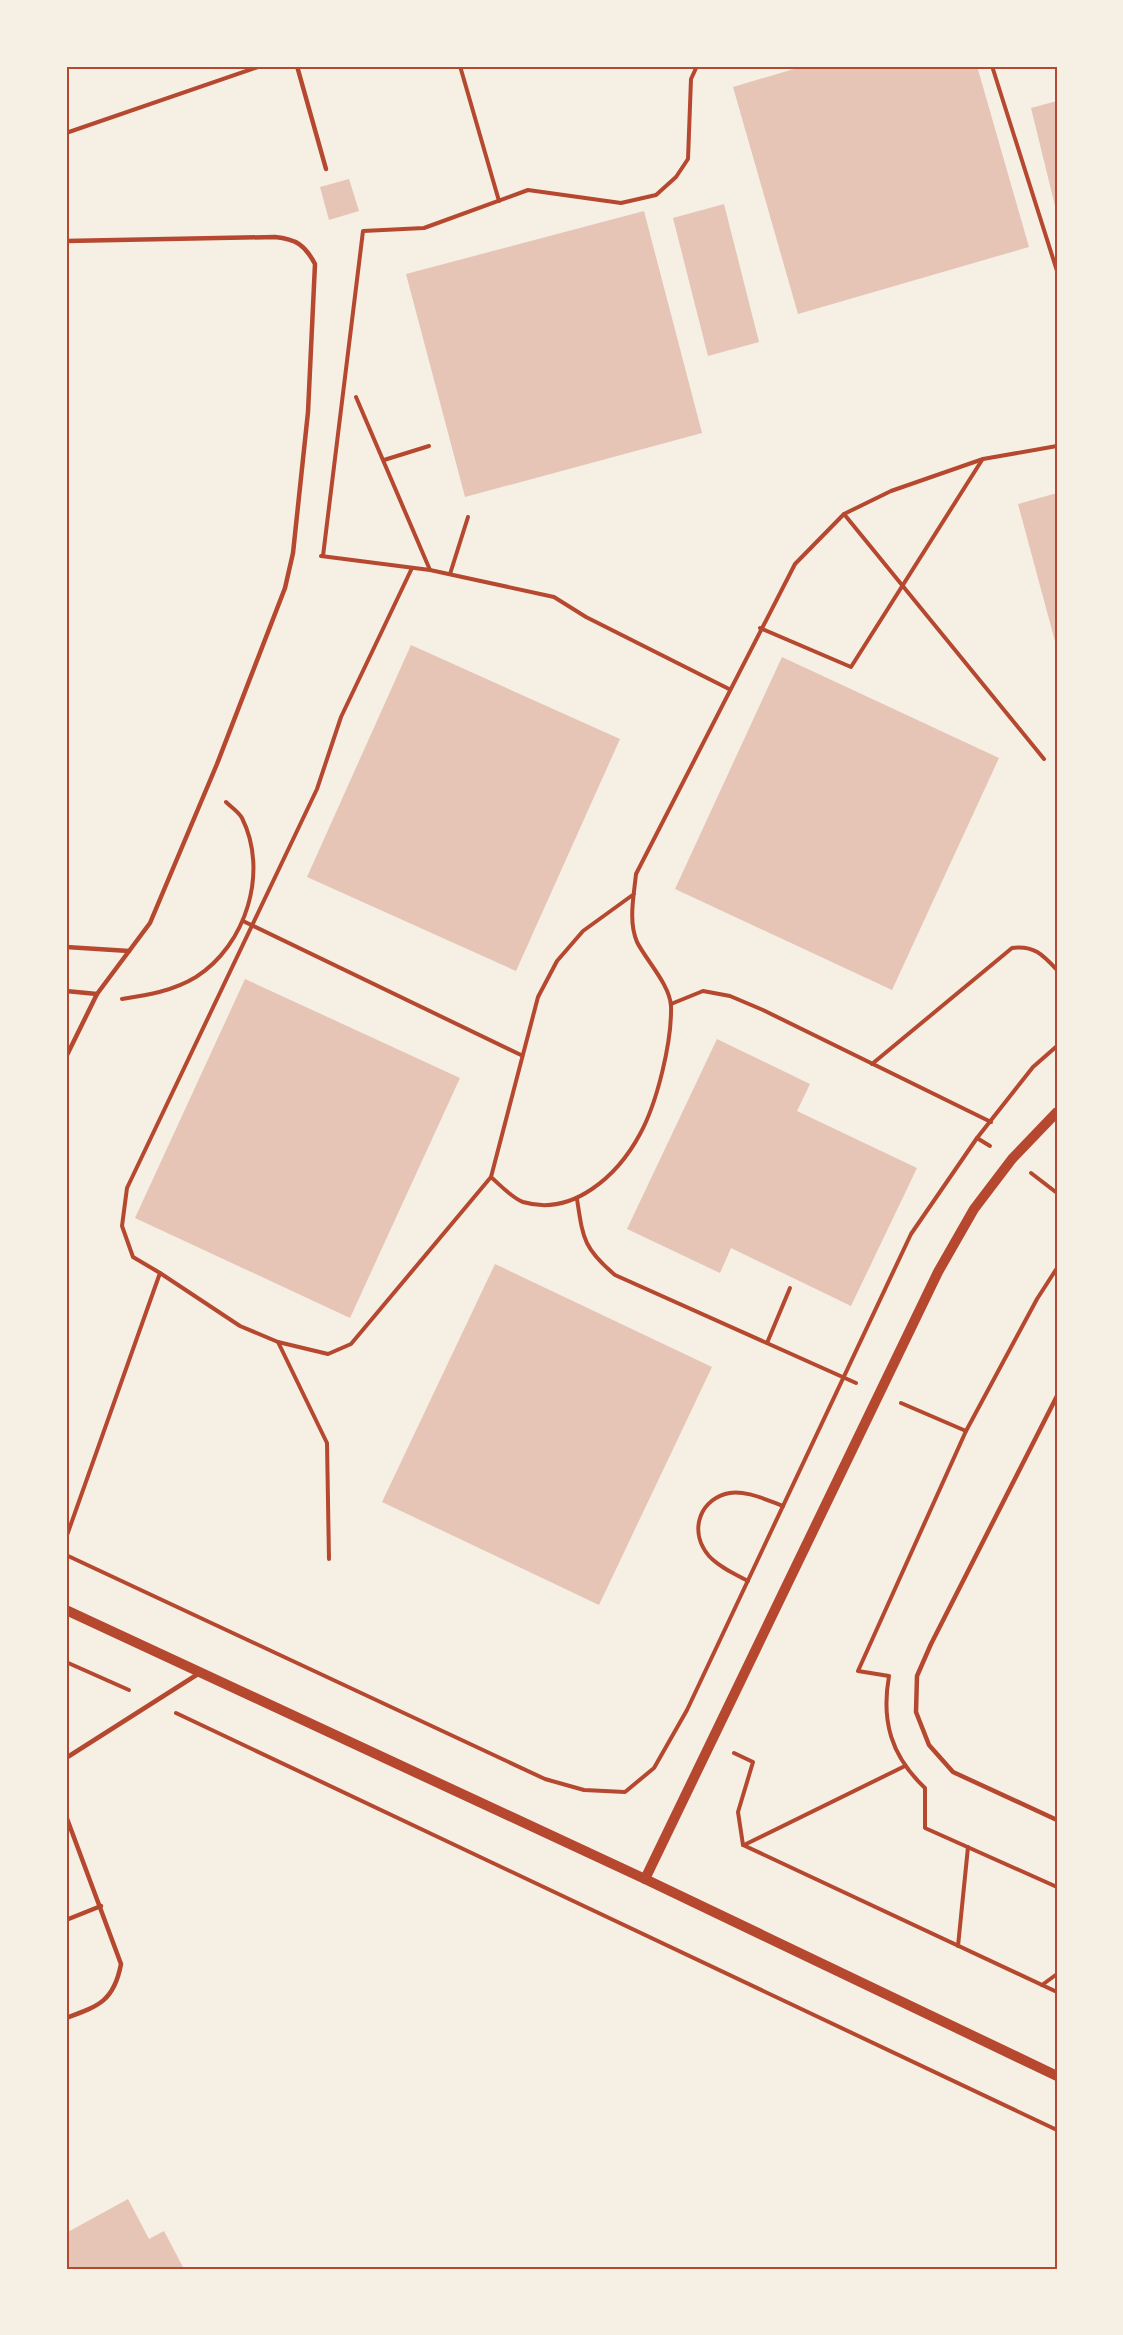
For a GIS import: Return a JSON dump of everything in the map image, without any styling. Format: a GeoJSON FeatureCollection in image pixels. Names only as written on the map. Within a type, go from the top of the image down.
{"type":"FeatureCollection","features":[{"type":"Feature","properties":{"kind":"street"},"geometry":{"type":"LineString","coordinates":[[645,1879],[938,1272],[974,1209],[1012,1159],[1057,1112]]}},
{"type":"Feature","properties":{"kind":"street"},"geometry":{"type":"LineString","coordinates":[[66,1610],[645,1879],[1057,2076]]}},
{"type":"Feature","properties":{"kind":"lane"},"geometry":{"type":"LineString","coordinates":[[297,66],[326,169]]}},
{"type":"Feature","properties":{"kind":"lane"},"geometry":{"type":"LineString","coordinates":[[66,241],[293,238],[307,249],[315,264],[308,412],[293,553],[285,588],[208,785],[150,923],[119,962],[90,1005],[66,1057]]}},
{"type":"Feature","properties":{"kind":"lane"},"geometry":{"type":"LineString","coordinates":[[66,947],[130,951]]}},
{"type":"Feature","properties":{"kind":"lane"},"geometry":{"type":"LineString","coordinates":[[66,992],[97,994]]}},
{"type":"Feature","properties":{"kind":"lane"},"geometry":{"type":"LineString","coordinates":[[1057,1396],[931,1644],[917,1676],[916,1712],[929,1745],[953,1772],[1057,1820]]}},
{"type":"Feature","properties":{"kind":"lane"},"geometry":{"type":"LineString","coordinates":[[66,1758],[199,1673]]}},
{"type":"Feature","properties":{"kind":"lane"},"geometry":{"type":"LineString","coordinates":[[66,1816],[121,1964],[118,1983],[106,2000],[66,2018]]}},
{"type":"Feature","properties":{"kind":"lane"},"geometry":{"type":"LineString","coordinates":[[66,1920],[101,1906]]}},
{"type":"Feature","properties":{"kind":"path"},"geometry":{"type":"LineString","coordinates":[[66,133],[261,66]]}},
{"type":"Feature","properties":{"kind":"path"},"geometry":{"type":"LineString","coordinates":[[460,66],[499,201]]}},
{"type":"Feature","properties":{"kind":"path"},"geometry":{"type":"LineString","coordinates":[[323,556],[363,231],[424,228],[528,190],[621,202],[656,195],[676,177],[688,159],[691,79],[697,66]]}},
{"type":"Feature","properties":{"kind":"path"},"geometry":{"type":"LineString","coordinates":[[992,66],[1057,271]]}},
{"type":"Feature","properties":{"kind":"path"},"geometry":{"type":"LineString","coordinates":[[356,397],[430,570]]}},
{"type":"Feature","properties":{"kind":"path"},"geometry":{"type":"LineString","coordinates":[[384,460],[429,446]]}},
{"type":"Feature","properties":{"kind":"path"},"geometry":{"type":"LineString","coordinates":[[491,1177],[521,1202],[553,1207],[577,1199],[612,1174],[641,1134],[667,1059],[671,1004],[650,960],[637,942],[632,919],[636,874],[760,628],[795,564],[844,514],[891,491],[983,459],[1057,446]]}},
{"type":"Feature","properties":{"kind":"path"},"geometry":{"type":"LineString","coordinates":[[760,628],[851,667],[904,587],[983,459]]}},
{"type":"Feature","properties":{"kind":"path"},"geometry":{"type":"LineString","coordinates":[[844,514],[1044,759]]}},
{"type":"Feature","properties":{"kind":"path"},"geometry":{"type":"LineString","coordinates":[[450,574],[468,517]]}},
{"type":"Feature","properties":{"kind":"path"},"geometry":{"type":"LineString","coordinates":[[293,553],[430,570],[554,597],[586,617],[729,689]]}},
{"type":"Feature","properties":{"kind":"path"},"geometry":{"type":"LineString","coordinates":[[412,568],[341,717],[317,789],[127,1188],[122,1226],[133,1257],[240,1326],[278,1342],[328,1354],[351,1344],[491,1177],[538,997],[557,961],[583,931],[634,894]]}},
{"type":"Feature","properties":{"kind":"path"},"geometry":{"type":"LineString","coordinates":[[90,1005],[164,992],[197,976],[224,952],[243,921],[253,886],[252,851],[242,817],[208,785]]}},
{"type":"Feature","properties":{"kind":"path"},"geometry":{"type":"LineString","coordinates":[[243,921],[521,1055]]}},
{"type":"Feature","properties":{"kind":"path"},"geometry":{"type":"LineString","coordinates":[[872,1064],[1012,948],[1023,946],[1040,951],[1057,970]]}},
{"type":"Feature","properties":{"kind":"path"},"geometry":{"type":"LineString","coordinates":[[671,1004],[703,991],[730,996],[991,1122]]}},
{"type":"Feature","properties":{"kind":"path"},"geometry":{"type":"LineString","coordinates":[[66,1555],[545,1779],[584,1790],[625,1792],[654,1768],[677,1727],[911,1234],[977,1138],[1033,1067],[1057,1046]]}},
{"type":"Feature","properties":{"kind":"path"},"geometry":{"type":"LineString","coordinates":[[577,1199],[583,1239],[597,1259],[615,1275],[966,1431],[1037,1299],[1057,1268]]}},
{"type":"Feature","properties":{"kind":"path"},"geometry":{"type":"LineString","coordinates":[[66,1538],[160,1273]]}},
{"type":"Feature","properties":{"kind":"path"},"geometry":{"type":"LineString","coordinates":[[767,1343],[790,1288]]}},
{"type":"Feature","properties":{"kind":"path"},"geometry":{"type":"LineString","coordinates":[[278,1342],[327,1443],[329,1558]]}},
{"type":"Feature","properties":{"kind":"path"},"geometry":{"type":"LineString","coordinates":[[748,1581],[709,1556],[697,1535],[700,1513],[707,1504],[726,1493],[748,1494],[783,1506]]}},
{"type":"Feature","properties":{"kind":"path"},"geometry":{"type":"LineString","coordinates":[[66,1662],[1057,2130]]}},
{"type":"Feature","properties":{"kind":"path"},"geometry":{"type":"LineString","coordinates":[[677,1727],[753,1762],[738,1812],[743,1845]]}},
{"type":"Feature","properties":{"kind":"path"},"geometry":{"type":"LineString","coordinates":[[743,1845],[905,1766]]}},
{"type":"Feature","properties":{"kind":"path"},"geometry":{"type":"LineString","coordinates":[[743,1845],[1057,1992]]}},
{"type":"Feature","properties":{"kind":"path"},"geometry":{"type":"LineString","coordinates":[[958,1946],[968,1848]]}},
{"type":"Feature","properties":{"kind":"path"},"geometry":{"type":"LineString","coordinates":[[1042,1985],[1057,1974]]}},
{"type":"Feature","properties":{"kind":"building"},"geometry":{"type":"Polygon","coordinates":[[[804,66],[977,66],[1029,247],[798,314],[733,87],[804,66]]]}},
{"type":"Feature","properties":{"kind":"building"},"geometry":{"type":"Polygon","coordinates":[[[1057,101],[1057,210],[1056,210],[1031,108],[1057,101]]]}},
{"type":"Feature","properties":{"kind":"building"},"geometry":{"type":"Polygon","coordinates":[[[349,179],[359,211],[329,220],[320,187],[349,179]]]}},
{"type":"Feature","properties":{"kind":"building"},"geometry":{"type":"Polygon","coordinates":[[[724,204],[759,342],[708,356],[673,218],[724,204]]]}},
{"type":"Feature","properties":{"kind":"building"},"geometry":{"type":"Polygon","coordinates":[[[644,211],[702,433],[465,497],[406,274],[644,211]]]}},
{"type":"Feature","properties":{"kind":"building"},"geometry":{"type":"Polygon","coordinates":[[[1057,493],[1057,645],[1056,645],[1018,504],[1057,493]]]}},
{"type":"Feature","properties":{"kind":"building"},"geometry":{"type":"Polygon","coordinates":[[[411,645],[620,739],[516,971],[307,877],[411,645]]]}},
{"type":"Feature","properties":{"kind":"building"},"geometry":{"type":"Polygon","coordinates":[[[782,657],[999,758],[892,990],[675,889],[782,657]]]}},
{"type":"Feature","properties":{"kind":"building"},"geometry":{"type":"Polygon","coordinates":[[[245,979],[460,1078],[350,1318],[135,1218],[245,979]]]}},
{"type":"Feature","properties":{"kind":"building"},"geometry":{"type":"Polygon","coordinates":[[[717,1039],[810,1084],[797,1111],[917,1168],[851,1306],[731,1248],[720,1273],[627,1229],[717,1039]]]}},
{"type":"Feature","properties":{"kind":"building"},"geometry":{"type":"Polygon","coordinates":[[[495,1264],[712,1367],[599,1605],[382,1502],[495,1264]]]}},
{"type":"Feature","properties":{"kind":"building"},"geometry":{"type":"Polygon","coordinates":[[[128,2199],[149,2239],[164,2231],[184,2269],[66,2269],[66,2233],[128,2199]]]}}]}
